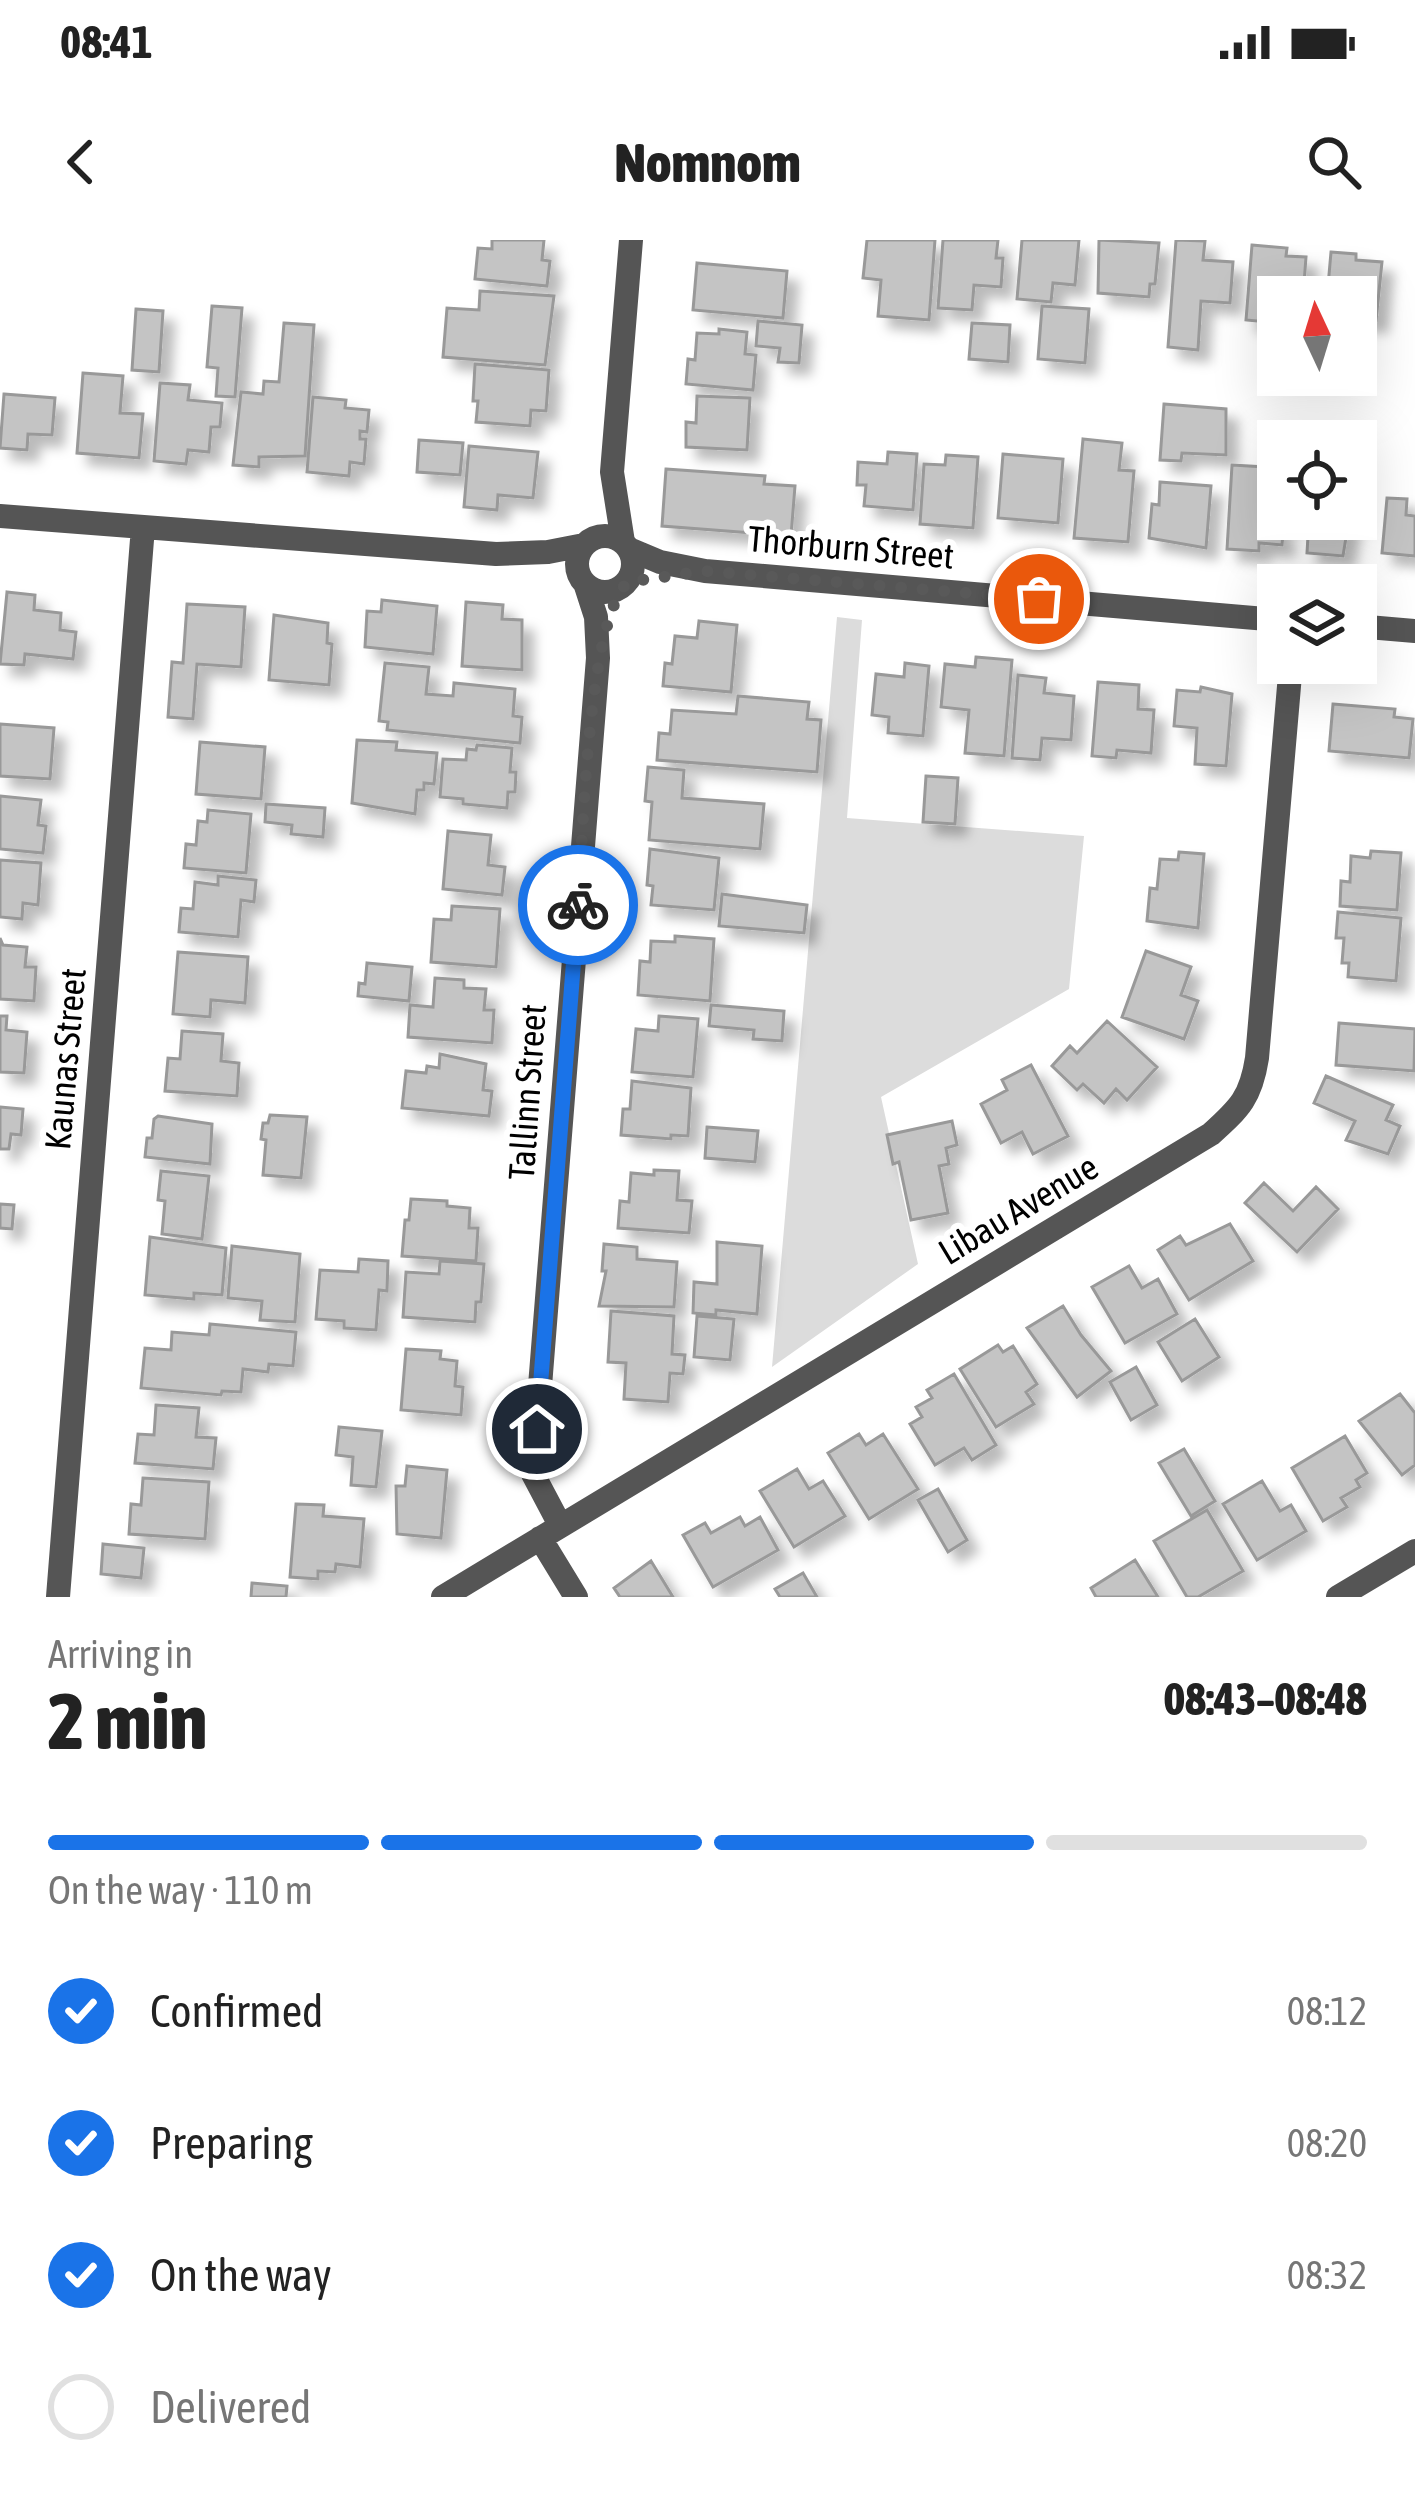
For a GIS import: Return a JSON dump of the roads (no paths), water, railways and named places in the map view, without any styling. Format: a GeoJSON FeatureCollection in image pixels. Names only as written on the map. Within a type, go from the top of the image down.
{"type":"FeatureCollection","features":[{"type":"Feature","properties":{"kind":"street"},"geometry":{"type":"LineString","coordinates":[[0,516],[496,554],[548,564],[604,592],[624,585],[633,565],[613,472],[631,240]]}},
{"type":"Feature","properties":{"kind":"street"},"geometry":{"type":"LineString","coordinates":[[584,582],[577,560],[613,472]]}},
{"type":"Feature","properties":{"kind":"street","name":"Kaunas Street"},"geometry":{"type":"LineString","coordinates":[[58,1597],[143,527]]}},
{"type":"Feature","properties":{"kind":"street"},"geometry":{"type":"LineString","coordinates":[[496,554],[548,552],[607,536],[626,546]]}},
{"type":"Feature","properties":{"kind":"street","name":"Thorburn Street"},"geometry":{"type":"LineString","coordinates":[[626,546],[660,562],[704,571],[1257,618]]}},
{"type":"Feature","properties":{"kind":"street","name":"Thorburn Street"},"geometry":{"type":"LineString","coordinates":[[624,585],[704,571]]}},
{"type":"Feature","properties":{"kind":"street","name":"Tallinn Street"},"geometry":{"type":"LineString","coordinates":[[576,1597],[533,1474],[598,658],[596,616],[584,582]]}},
{"type":"Feature","properties":{"kind":"street","name":"Tallinn Street"},"geometry":{"type":"LineString","coordinates":[[598,658],[607,617],[624,585]]}},
{"type":"Feature","properties":{"kind":"street"},"geometry":{"type":"LineString","coordinates":[[1377,628],[1415,631]]}},
{"type":"Feature","properties":{"kind":"street","name":"Libau Avenue"},"geometry":{"type":"LineString","coordinates":[[443,1597],[1211,1134],[1238,1110],[1252,1088],[1257,1058],[1289,684]]}},
{"type":"Feature","properties":{"kind":"street"},"geometry":{"type":"LineString","coordinates":[[1338,1597],[1415,1551]]}}]}
